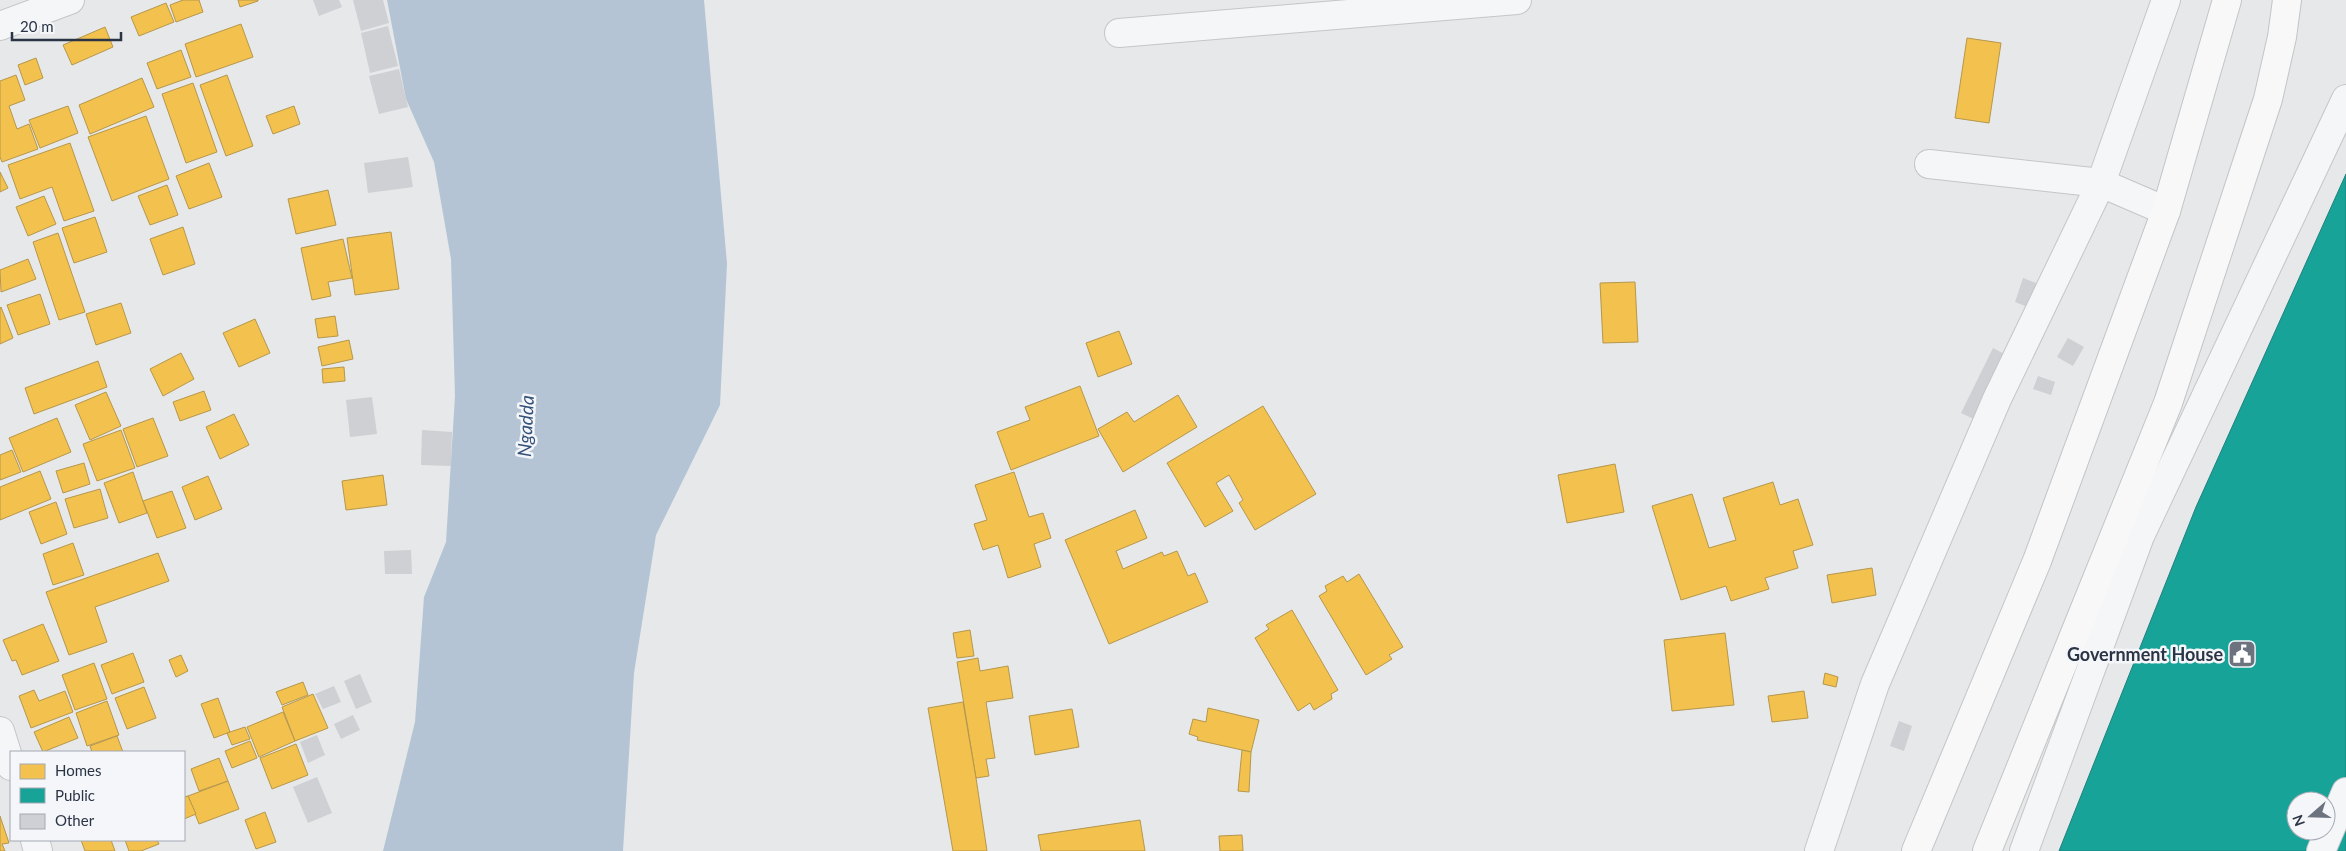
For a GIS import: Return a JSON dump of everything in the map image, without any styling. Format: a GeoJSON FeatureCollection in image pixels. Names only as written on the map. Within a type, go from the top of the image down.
{"type":"FeatureCollection","features":[{"type":"Feature","properties":{"kind":"main road"},"geometry":{"type":"LineString","coordinates":[[1916,851],[2037,561],[2166,211],[2227,0]]}},
{"type":"Feature","properties":{"kind":"main road"},"geometry":{"type":"LineString","coordinates":[[1988,851],[2168,403],[2268,99],[2282,37],[2287,0]]}},
{"type":"Feature","properties":{"kind":"street"},"geometry":{"type":"LineString","coordinates":[[0,26],[70,0]]}},
{"type":"Feature","properties":{"kind":"street"},"geometry":{"type":"LineString","coordinates":[[1119,33],[1460,3],[1517,0]]}},
{"type":"Feature","properties":{"kind":"street"},"geometry":{"type":"LineString","coordinates":[[1818,851],[1875,684],[1997,399],[2101,183],[2166,0]]}},
{"type":"Feature","properties":{"kind":"street"},"geometry":{"type":"LineString","coordinates":[[2024,851],[2140,536],[2346,99]]}},
{"type":"Feature","properties":{"kind":"street"},"geometry":{"type":"LineString","coordinates":[[1929,164],[2101,183],[2166,211]]}},
{"type":"Feature","properties":{"kind":"street"},"geometry":{"type":"LineString","coordinates":[[0,731],[10,763]]}},
{"type":"Feature","properties":{"kind":"street"},"geometry":{"type":"LineString","coordinates":[[2321,851],[2346,792]]}},
{"type":"Feature","properties":{"kind":"water","name":"Ngadda"},"geometry":{"type":"Polygon","coordinates":[[[387,0],[704,0],[727,264],[720,405],[656,535],[634,673],[623,851],[383,851],[415,722],[424,597],[446,542],[455,396],[451,259],[434,162],[406,99],[387,0]]]}},
{"type":"Feature","properties":{"kind":"building: Homes"},"geometry":{"type":"Polygon","coordinates":[[[183,0],[199,0],[203,12],[176,22],[170,5],[183,0]]]}},
{"type":"Feature","properties":{"kind":"building: Homes"},"geometry":{"type":"Polygon","coordinates":[[[238,0],[258,0],[258,1],[240,7],[238,0]]]}},
{"type":"Feature","properties":{"kind":"building: Homes"},"geometry":{"type":"Polygon","coordinates":[[[166,3],[174,22],[139,36],[131,17],[166,3]]]}},
{"type":"Feature","properties":{"kind":"building: Homes"},"geometry":{"type":"Polygon","coordinates":[[[241,24],[253,57],[196,77],[185,44],[241,24]]]}},
{"type":"Feature","properties":{"kind":"building: Homes"},"geometry":{"type":"Polygon","coordinates":[[[105,27],[113,47],[72,65],[63,45],[105,27]]]}},
{"type":"Feature","properties":{"kind":"building: Homes"},"geometry":{"type":"Polygon","coordinates":[[[1967,38],[2001,43],[1989,123],[1955,118],[1967,38]]]}},
{"type":"Feature","properties":{"kind":"building: Homes"},"geometry":{"type":"Polygon","coordinates":[[[181,50],[191,77],[157,89],[147,63],[181,50]]]}},
{"type":"Feature","properties":{"kind":"building: Homes"},"geometry":{"type":"Polygon","coordinates":[[[36,58],[43,78],[25,85],[18,65],[36,58]]]}},
{"type":"Feature","properties":{"kind":"building: Homes"},"geometry":{"type":"Polygon","coordinates":[[[16,75],[25,100],[9,106],[17,129],[29,124],[38,149],[2,162],[0,157],[0,81],[16,75]]]}},
{"type":"Feature","properties":{"kind":"building: Homes"},"geometry":{"type":"Polygon","coordinates":[[[227,75],[253,146],[226,156],[200,85],[227,75]]]}},
{"type":"Feature","properties":{"kind":"building: Homes"},"geometry":{"type":"Polygon","coordinates":[[[142,78],[154,107],[90,134],[79,105],[142,78]]]}},
{"type":"Feature","properties":{"kind":"building: Homes"},"geometry":{"type":"Polygon","coordinates":[[[193,83],[217,152],[186,163],[162,94],[193,83]]]}},
{"type":"Feature","properties":{"kind":"building: Homes"},"geometry":{"type":"Polygon","coordinates":[[[68,106],[78,133],[40,148],[29,120],[68,106]]]}},
{"type":"Feature","properties":{"kind":"building: Homes"},"geometry":{"type":"Polygon","coordinates":[[[294,106],[300,124],[273,134],[266,116],[294,106]]]}},
{"type":"Feature","properties":{"kind":"building: Homes"},"geometry":{"type":"Polygon","coordinates":[[[146,116],[169,179],[112,201],[88,137],[146,116]]]}},
{"type":"Feature","properties":{"kind":"building: Homes"},"geometry":{"type":"Polygon","coordinates":[[[70,143],[94,211],[64,221],[52,187],[20,199],[8,165],[70,143]]]}},
{"type":"Feature","properties":{"kind":"building: Homes"},"geometry":{"type":"Polygon","coordinates":[[[209,163],[222,197],[189,209],[176,176],[209,163]]]}},
{"type":"Feature","properties":{"kind":"building: Homes"},"geometry":{"type":"Polygon","coordinates":[[[0,172],[8,188],[0,192],[0,172]]]}},
{"type":"Feature","properties":{"kind":"building: Homes"},"geometry":{"type":"Polygon","coordinates":[[[167,185],[178,215],[150,225],[138,196],[167,185]]]}},
{"type":"Feature","properties":{"kind":"building: Homes"},"geometry":{"type":"Polygon","coordinates":[[[328,190],[336,225],[296,234],[288,199],[328,190]]]}},
{"type":"Feature","properties":{"kind":"building: Homes"},"geometry":{"type":"Polygon","coordinates":[[[44,196],[56,224],[28,236],[16,207],[44,196]]]}},
{"type":"Feature","properties":{"kind":"building: Homes"},"geometry":{"type":"Polygon","coordinates":[[[95,217],[107,252],[74,263],[62,228],[95,217]]]}},
{"type":"Feature","properties":{"kind":"building: Homes"},"geometry":{"type":"Polygon","coordinates":[[[183,227],[195,264],[163,275],[150,239],[183,227]]]}},
{"type":"Feature","properties":{"kind":"building: Homes"},"geometry":{"type":"Polygon","coordinates":[[[391,232],[399,289],[355,295],[347,238],[391,232]]]}},
{"type":"Feature","properties":{"kind":"building: Homes"},"geometry":{"type":"Polygon","coordinates":[[[58,233],[85,312],[59,320],[33,242],[58,233]]]}},
{"type":"Feature","properties":{"kind":"building: Homes"},"geometry":{"type":"Polygon","coordinates":[[[343,239],[352,278],[328,282],[331,296],[312,300],[301,248],[343,239]]]}},
{"type":"Feature","properties":{"kind":"building: Homes"},"geometry":{"type":"Polygon","coordinates":[[[28,259],[36,279],[1,292],[0,270],[28,259]]]}},
{"type":"Feature","properties":{"kind":"building: Homes"},"geometry":{"type":"Polygon","coordinates":[[[1635,282],[1638,342],[1603,343],[1600,283],[1635,282]]]}},
{"type":"Feature","properties":{"kind":"building: Homes"},"geometry":{"type":"Polygon","coordinates":[[[40,294],[50,324],[18,335],[7,305],[40,294]]]}},
{"type":"Feature","properties":{"kind":"building: Homes"},"geometry":{"type":"Polygon","coordinates":[[[121,303],[131,333],[96,345],[86,314],[121,303]]]}},
{"type":"Feature","properties":{"kind":"building: Homes"},"geometry":{"type":"Polygon","coordinates":[[[0,308],[13,338],[0,344],[0,308]]]}},
{"type":"Feature","properties":{"kind":"building: Homes"},"geometry":{"type":"Polygon","coordinates":[[[335,316],[338,336],[318,338],[315,319],[335,316]]]}},
{"type":"Feature","properties":{"kind":"building: Homes"},"geometry":{"type":"Polygon","coordinates":[[[255,319],[270,353],[239,367],[223,333],[255,319]]]}},
{"type":"Feature","properties":{"kind":"building: Homes"},"geometry":{"type":"Polygon","coordinates":[[[1119,331],[1132,364],[1098,377],[1086,343],[1119,331]]]}},
{"type":"Feature","properties":{"kind":"building: Homes"},"geometry":{"type":"Polygon","coordinates":[[[349,340],[353,359],[322,366],[318,347],[349,340]]]}},
{"type":"Feature","properties":{"kind":"building: Homes"},"geometry":{"type":"Polygon","coordinates":[[[181,353],[194,379],[163,396],[150,369],[181,353]]]}},
{"type":"Feature","properties":{"kind":"building: Homes"},"geometry":{"type":"Polygon","coordinates":[[[98,361],[107,387],[34,414],[25,388],[98,361]]]}},
{"type":"Feature","properties":{"kind":"building: Homes"},"geometry":{"type":"Polygon","coordinates":[[[344,367],[345,381],[323,383],[322,369],[344,367]]]}},
{"type":"Feature","properties":{"kind":"building: Homes"},"geometry":{"type":"Polygon","coordinates":[[[1080,386],[1099,436],[1011,470],[997,432],[1030,420],[1025,407],[1080,386]]]}},
{"type":"Feature","properties":{"kind":"building: Homes"},"geometry":{"type":"Polygon","coordinates":[[[204,391],[211,410],[180,421],[173,402],[204,391]]]}},
{"type":"Feature","properties":{"kind":"building: Homes"},"geometry":{"type":"Polygon","coordinates":[[[106,392],[121,426],[90,440],[75,405],[106,392]]]}},
{"type":"Feature","properties":{"kind":"building: Homes"},"geometry":{"type":"Polygon","coordinates":[[[1178,395],[1197,427],[1123,472],[1098,429],[1127,412],[1134,422],[1178,395]]]}},
{"type":"Feature","properties":{"kind":"building: Homes"},"geometry":{"type":"Polygon","coordinates":[[[1263,406],[1316,494],[1255,530],[1239,503],[1243,500],[1229,475],[1216,483],[1233,511],[1205,527],[1167,463],[1263,406]]]}},
{"type":"Feature","properties":{"kind":"building: Homes"},"geometry":{"type":"Polygon","coordinates":[[[234,414],[249,445],[220,459],[206,427],[234,414]]]}},
{"type":"Feature","properties":{"kind":"building: Homes"},"geometry":{"type":"Polygon","coordinates":[[[57,418],[71,452],[23,472],[9,438],[57,418]]]}},
{"type":"Feature","properties":{"kind":"building: Homes"},"geometry":{"type":"Polygon","coordinates":[[[153,418],[168,456],[137,467],[123,429],[153,418]]]}},
{"type":"Feature","properties":{"kind":"building: Homes"},"geometry":{"type":"Polygon","coordinates":[[[121,430],[135,468],[97,481],[83,444],[121,430]]]}},
{"type":"Feature","properties":{"kind":"building: Homes"},"geometry":{"type":"Polygon","coordinates":[[[12,450],[21,472],[0,480],[0,455],[12,450]]]}},
{"type":"Feature","properties":{"kind":"building: Homes"},"geometry":{"type":"Polygon","coordinates":[[[84,463],[90,484],[63,493],[56,471],[84,463]]]}},
{"type":"Feature","properties":{"kind":"building: Homes"},"geometry":{"type":"Polygon","coordinates":[[[1615,464],[1624,512],[1567,523],[1558,475],[1615,464]]]}},
{"type":"Feature","properties":{"kind":"building: Homes"},"geometry":{"type":"Polygon","coordinates":[[[40,471],[51,499],[0,520],[0,487],[40,471]]]}},
{"type":"Feature","properties":{"kind":"building: Homes"},"geometry":{"type":"Polygon","coordinates":[[[133,472],[147,513],[119,523],[104,483],[133,472]]]}},
{"type":"Feature","properties":{"kind":"building: Homes"},"geometry":{"type":"Polygon","coordinates":[[[1014,472],[1029,517],[1043,513],[1051,538],[1034,544],[1041,567],[1008,578],[998,545],[983,550],[974,524],[987,520],[975,485],[1014,472]]]}},
{"type":"Feature","properties":{"kind":"building: Homes"},"geometry":{"type":"Polygon","coordinates":[[[383,475],[387,505],[346,510],[342,481],[383,475]]]}},
{"type":"Feature","properties":{"kind":"building: Homes"},"geometry":{"type":"Polygon","coordinates":[[[208,476],[222,509],[195,520],[182,487],[208,476]]]}},
{"type":"Feature","properties":{"kind":"building: Homes"},"geometry":{"type":"Polygon","coordinates":[[[1773,482],[1780,505],[1798,499],[1813,545],[1793,551],[1798,568],[1765,578],[1769,589],[1731,601],[1726,586],[1681,600],[1652,506],[1692,494],[1709,548],[1736,540],[1723,498],[1773,482]]]}},
{"type":"Feature","properties":{"kind":"building: Homes"},"geometry":{"type":"Polygon","coordinates":[[[100,489],[108,518],[74,528],[65,499],[100,489]]]}},
{"type":"Feature","properties":{"kind":"building: Homes"},"geometry":{"type":"Polygon","coordinates":[[[172,491],[186,528],[157,538],[143,501],[172,491]]]}},
{"type":"Feature","properties":{"kind":"building: Homes"},"geometry":{"type":"Polygon","coordinates":[[[56,502],[67,534],[41,544],[29,512],[56,502]]]}},
{"type":"Feature","properties":{"kind":"building: Homes"},"geometry":{"type":"Polygon","coordinates":[[[1135,510],[1147,538],[1116,551],[1123,569],[1162,552],[1164,556],[1177,551],[1188,576],[1195,573],[1208,602],[1109,644],[1065,540],[1135,510]]]}},
{"type":"Feature","properties":{"kind":"building: Homes"},"geometry":{"type":"Polygon","coordinates":[[[73,543],[84,575],[53,585],[43,554],[73,543]]]}},
{"type":"Feature","properties":{"kind":"building: Homes"},"geometry":{"type":"Polygon","coordinates":[[[158,553],[169,581],[95,607],[107,642],[69,655],[46,592],[158,553]]]}},
{"type":"Feature","properties":{"kind":"building: Homes"},"geometry":{"type":"Polygon","coordinates":[[[1872,568],[1876,595],[1832,603],[1827,575],[1872,568]]]}},
{"type":"Feature","properties":{"kind":"building: Homes"},"geometry":{"type":"Polygon","coordinates":[[[1359,574],[1403,647],[1389,655],[1392,659],[1366,675],[1319,596],[1327,591],[1325,586],[1343,576],[1347,582],[1359,574]]]}},
{"type":"Feature","properties":{"kind":"building: Homes"},"geometry":{"type":"Polygon","coordinates":[[[1292,610],[1338,690],[1331,694],[1332,699],[1314,710],[1310,703],[1298,711],[1255,638],[1269,629],[1266,625],[1292,610]]]}},
{"type":"Feature","properties":{"kind":"building: Homes"},"geometry":{"type":"Polygon","coordinates":[[[43,624],[59,661],[22,675],[16,660],[12,661],[3,640],[43,624]]]}},
{"type":"Feature","properties":{"kind":"building: Homes"},"geometry":{"type":"Polygon","coordinates":[[[970,630],[974,656],[957,658],[953,633],[970,630]]]}},
{"type":"Feature","properties":{"kind":"building: Homes"},"geometry":{"type":"Polygon","coordinates":[[[1725,633],[1734,705],[1672,711],[1664,640],[1725,633]]]}},
{"type":"Feature","properties":{"kind":"building: Homes"},"geometry":{"type":"Polygon","coordinates":[[[133,653],[144,682],[112,694],[101,665],[133,653]]]}},
{"type":"Feature","properties":{"kind":"building: Homes"},"geometry":{"type":"Polygon","coordinates":[[[181,655],[188,671],[176,677],[169,660],[181,655]]]}},
{"type":"Feature","properties":{"kind":"building: Homes"},"geometry":{"type":"Polygon","coordinates":[[[978,658],[980,671],[1008,666],[1013,698],[986,702],[995,758],[986,759],[989,776],[976,778],[957,662],[978,658]]]}},
{"type":"Feature","properties":{"kind":"building: Homes"},"geometry":{"type":"Polygon","coordinates":[[[94,663],[107,699],[75,710],[62,675],[94,663]]]}},
{"type":"Feature","properties":{"kind":"building: Homes"},"geometry":{"type":"Polygon","coordinates":[[[1825,673],[1838,677],[1836,687],[1823,684],[1825,673]]]}},
{"type":"Feature","properties":{"kind":"building: Homes"},"geometry":{"type":"Polygon","coordinates":[[[303,682],[308,695],[282,705],[276,692],[303,682]]]}},
{"type":"Feature","properties":{"kind":"building: Homes"},"geometry":{"type":"Polygon","coordinates":[[[144,687],[156,718],[127,729],[115,698],[144,687]]]}},
{"type":"Feature","properties":{"kind":"building: Homes"},"geometry":{"type":"Polygon","coordinates":[[[34,690],[39,701],[65,691],[73,712],[31,728],[19,696],[34,690]]]}},
{"type":"Feature","properties":{"kind":"building: Homes"},"geometry":{"type":"Polygon","coordinates":[[[1804,691],[1808,718],[1772,722],[1768,696],[1804,691]]]}},
{"type":"Feature","properties":{"kind":"building: Homes"},"geometry":{"type":"Polygon","coordinates":[[[2251,693],[2288,710],[2267,759],[2230,742],[2251,693]]]}},
{"type":"Feature","properties":{"kind":"building: Homes"},"geometry":{"type":"Polygon","coordinates":[[[313,694],[328,728],[295,741],[282,707],[313,694]]]}},
{"type":"Feature","properties":{"kind":"building: Homes"},"geometry":{"type":"Polygon","coordinates":[[[218,698],[230,732],[214,738],[201,704],[218,698]]]}},
{"type":"Feature","properties":{"kind":"building: Homes"},"geometry":{"type":"Polygon","coordinates":[[[107,701],[119,735],[87,746],[76,713],[107,701]]]}},
{"type":"Feature","properties":{"kind":"building: Homes"},"geometry":{"type":"Polygon","coordinates":[[[963,702],[987,851],[953,851],[928,708],[963,702]]]}},
{"type":"Feature","properties":{"kind":"building: Homes"},"geometry":{"type":"Polygon","coordinates":[[[1208,708],[1259,720],[1251,752],[1197,740],[1198,737],[1189,734],[1193,719],[1206,722],[1208,708]]]}},
{"type":"Feature","properties":{"kind":"building: Homes"},"geometry":{"type":"Polygon","coordinates":[[[1072,709],[1079,747],[1035,755],[1029,716],[1072,709]]]}},
{"type":"Feature","properties":{"kind":"building: Homes"},"geometry":{"type":"Polygon","coordinates":[[[283,712],[295,741],[259,757],[247,727],[283,712]]]}},
{"type":"Feature","properties":{"kind":"building: Homes"},"geometry":{"type":"Polygon","coordinates":[[[69,717],[78,738],[43,751],[34,732],[69,717]]]}},
{"type":"Feature","properties":{"kind":"building: Homes"},"geometry":{"type":"Polygon","coordinates":[[[245,727],[250,739],[232,745],[227,733],[245,727]]]}},
{"type":"Feature","properties":{"kind":"building: Homes"},"geometry":{"type":"Polygon","coordinates":[[[117,736],[123,751],[92,751],[90,746],[117,736]]]}},
{"type":"Feature","properties":{"kind":"building: Homes"},"geometry":{"type":"Polygon","coordinates":[[[250,741],[257,758],[232,768],[225,751],[250,741]]]}},
{"type":"Feature","properties":{"kind":"building: Homes"},"geometry":{"type":"Polygon","coordinates":[[[296,744],[308,775],[272,789],[260,758],[296,744]]]}},
{"type":"Feature","properties":{"kind":"building: Homes"},"geometry":{"type":"Polygon","coordinates":[[[2292,744],[2320,756],[2306,791],[2286,791],[2286,797],[2273,792],[2292,744]]]}},
{"type":"Feature","properties":{"kind":"building: Homes"},"geometry":{"type":"Polygon","coordinates":[[[1242,750],[1251,752],[1249,792],[1238,791],[1242,750]]]}},
{"type":"Feature","properties":{"kind":"building: Homes"},"geometry":{"type":"Polygon","coordinates":[[[219,758],[228,781],[199,791],[191,769],[219,758]]]}},
{"type":"Feature","properties":{"kind":"building: Homes"},"geometry":{"type":"Polygon","coordinates":[[[228,781],[239,809],[199,824],[188,796],[228,781]]]}},
{"type":"Feature","properties":{"kind":"building: Homes"},"geometry":{"type":"Polygon","coordinates":[[[188,796],[196,814],[185,819],[185,797],[188,796]]]}},
{"type":"Feature","properties":{"kind":"building: Homes"},"geometry":{"type":"Polygon","coordinates":[[[265,812],[276,842],[256,849],[245,820],[265,812]]]}},
{"type":"Feature","properties":{"kind":"building: Homes"},"geometry":{"type":"Polygon","coordinates":[[[0,816],[9,843],[2,844],[5,851],[0,851],[0,816]]]}},
{"type":"Feature","properties":{"kind":"building: Homes"},"geometry":{"type":"Polygon","coordinates":[[[1140,820],[1145,851],[1041,851],[1038,835],[1140,820]]]}},
{"type":"Feature","properties":{"kind":"building: Homes"},"geometry":{"type":"Polygon","coordinates":[[[1242,835],[1243,851],[1220,851],[1219,836],[1242,835]]]}},
{"type":"Feature","properties":{"kind":"building: Homes"},"geometry":{"type":"Polygon","coordinates":[[[81,841],[111,841],[115,851],[85,851],[81,841]]]}},
{"type":"Feature","properties":{"kind":"building: Homes"},"geometry":{"type":"Polygon","coordinates":[[[125,841],[158,841],[159,844],[141,851],[129,851],[125,841]]]}},
{"type":"Feature","properties":{"kind":"building: Public","name":"Government House"},"geometry":{"type":"Polygon","coordinates":[[[2346,174],[2346,851],[2059,851],[2196,507],[2346,174]]]}},
{"type":"Feature","properties":{"kind":"building: Other"},"geometry":{"type":"Polygon","coordinates":[[[313,0],[339,0],[342,7],[319,16],[313,0]]]}},
{"type":"Feature","properties":{"kind":"building: Other"},"geometry":{"type":"Polygon","coordinates":[[[353,0],[383,0],[389,23],[361,31],[353,0]]]}},
{"type":"Feature","properties":{"kind":"building: Other"},"geometry":{"type":"Polygon","coordinates":[[[388,26],[398,66],[370,73],[361,33],[388,26]]]}},
{"type":"Feature","properties":{"kind":"building: Other"},"geometry":{"type":"Polygon","coordinates":[[[399,69],[408,107],[379,114],[369,76],[399,69]]]}},
{"type":"Feature","properties":{"kind":"building: Other"},"geometry":{"type":"Polygon","coordinates":[[[408,157],[413,187],[368,193],[364,163],[408,157]]]}},
{"type":"Feature","properties":{"kind":"building: Other"},"geometry":{"type":"Polygon","coordinates":[[[2023,278],[2039,284],[2030,308],[2015,302],[2023,278]]]}},
{"type":"Feature","properties":{"kind":"building: Other"},"geometry":{"type":"Polygon","coordinates":[[[2068,338],[2084,347],[2073,366],[2057,357],[2068,338]]]}},
{"type":"Feature","properties":{"kind":"building: Other"},"geometry":{"type":"Polygon","coordinates":[[[1993,348],[2012,358],[1980,422],[1961,413],[1993,348]]]}},
{"type":"Feature","properties":{"kind":"building: Other"},"geometry":{"type":"Polygon","coordinates":[[[2038,376],[2055,382],[2051,395],[2033,389],[2038,376]]]}},
{"type":"Feature","properties":{"kind":"building: Other"},"geometry":{"type":"Polygon","coordinates":[[[372,397],[377,434],[350,437],[346,400],[372,397]]]}},
{"type":"Feature","properties":{"kind":"building: Other"},"geometry":{"type":"Polygon","coordinates":[[[422,430],[452,432],[451,466],[421,465],[422,430]]]}},
{"type":"Feature","properties":{"kind":"building: Other"},"geometry":{"type":"Polygon","coordinates":[[[411,550],[412,574],[385,574],[384,551],[411,550]]]}},
{"type":"Feature","properties":{"kind":"building: Other"},"geometry":{"type":"Polygon","coordinates":[[[360,674],[372,702],[356,709],[344,681],[360,674]]]}},
{"type":"Feature","properties":{"kind":"building: Other"},"geometry":{"type":"Polygon","coordinates":[[[334,686],[341,702],[323,709],[315,694],[334,686]]]}},
{"type":"Feature","properties":{"kind":"building: Other"},"geometry":{"type":"Polygon","coordinates":[[[353,715],[360,730],[341,739],[334,724],[353,715]]]}},
{"type":"Feature","properties":{"kind":"building: Other"},"geometry":{"type":"Polygon","coordinates":[[[1899,721],[1912,726],[1904,751],[1890,746],[1899,721]]]}},
{"type":"Feature","properties":{"kind":"building: Other"},"geometry":{"type":"Polygon","coordinates":[[[317,735],[325,755],[308,763],[300,742],[317,735]]]}},
{"type":"Feature","properties":{"kind":"building: Other"},"geometry":{"type":"Polygon","coordinates":[[[317,777],[332,813],[308,823],[293,787],[317,777]]]}},
{"type":"Feature","properties":{"kind":"place","name":"Government House"},"geometry":{"type":"Point","coordinates":[2242,654]}}]}
